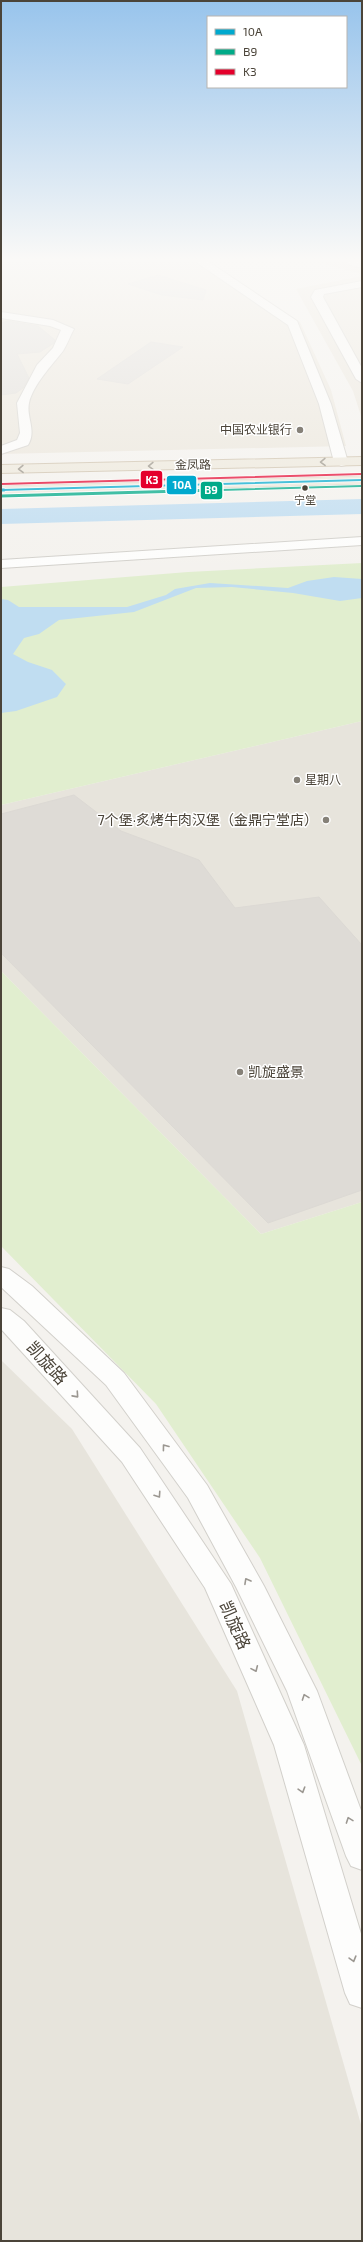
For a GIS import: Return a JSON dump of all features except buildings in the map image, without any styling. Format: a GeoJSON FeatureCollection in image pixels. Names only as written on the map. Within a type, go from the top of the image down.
{"type":"FeatureCollection","features":[{"type":"Feature","properties":{"kind":"highway","name":"金凤路"},"geometry":{"type":"LineString","coordinates":[[1,469],[362,461]]}},
{"type":"Feature","properties":{"kind":"highway","name":"金凤路"},"geometry":{"type":"LineString","coordinates":[[1,490],[362,480]]}},
{"type":"Feature","properties":{"kind":"street"},"geometry":{"type":"LineString","coordinates":[[1,450],[23,442],[26,433],[23,403],[42,367]]}},
{"type":"Feature","properties":{"kind":"street"},"geometry":{"type":"LineString","coordinates":[[310,367],[324,404],[341,462]]}},
{"type":"Feature","properties":{"kind":"street"},"geometry":{"type":"LineString","coordinates":[[355,367],[362,379]]}},
{"type":"Feature","properties":{"kind":"street"},"geometry":{"type":"LineString","coordinates":[[1,564],[362,541]]}},
{"type":"Feature","properties":{"kind":"street","name":"凯旋路"},"geometry":{"type":"LineString","coordinates":[[1,1275],[23,1292],[114,1379],[198,1492],[250,1586],[302,1691],[362,1856]]}},
{"type":"Feature","properties":{"kind":"street","name":"凯旋路"},"geometry":{"type":"LineString","coordinates":[[1,1316],[15,1327],[131,1455],[217,1584],[289,1745],[362,1993]]}},
{"type":"Feature","properties":{"kind":"shaded area"},"geometry":{"type":"Polygon","coordinates":[[[1,367],[320,367],[331,390],[346,446],[1,454],[1,367]]]}},
{"type":"Feature","properties":{"kind":"shaded area"},"geometry":{"type":"Polygon","coordinates":[[[339,367],[362,367],[362,419],[353,391],[339,367]]]}},
{"type":"Feature","properties":{"kind":"shaded area","name":"凯旋盛景"},"geometry":{"type":"Polygon","coordinates":[[[362,721],[362,1202],[261,1234],[1,971],[1,805],[362,721]]]}},
{"type":"Feature","properties":{"kind":"shaded area"},"geometry":{"type":"Polygon","coordinates":[[[1,1360],[72,1429],[237,1691],[362,2128],[362,2241],[1,2241],[1,1360]]]}},
{"type":"Feature","properties":{"kind":"green space"},"geometry":{"type":"Polygon","coordinates":[[[362,563],[362,721],[1,805],[1,587],[188,572],[362,563]]]}},
{"type":"Feature","properties":{"kind":"green space"},"geometry":{"type":"Polygon","coordinates":[[[1,971],[261,1234],[362,1202],[362,1766],[260,1558],[156,1404],[1,1246],[1,971]]]}},
{"type":"Feature","properties":{"kind":"water"},"geometry":{"type":"Polygon","coordinates":[[[362,499],[362,514],[1,524],[1,509],[362,499]]]}},
{"type":"Feature","properties":{"kind":"water"},"geometry":{"type":"Polygon","coordinates":[[[334,577],[362,579],[362,598],[340,601],[293,593],[232,587],[196,588],[134,612],[59,620],[39,634],[24,638],[13,654],[28,662],[52,670],[66,684],[57,697],[16,711],[1,713],[1,599],[8,600],[19,607],[127,607],[166,595],[175,589],[210,583],[288,588],[307,581],[334,577]]]}},
{"type":"Feature","properties":{"kind":"transit line","name":"K3"},"geometry":{"type":"LineString","coordinates":[[1,484],[362,474]]}},
{"type":"Feature","properties":{"kind":"transit line","name":"10A"},"geometry":{"type":"LineString","coordinates":[[1,490],[362,480]]}},
{"type":"Feature","properties":{"kind":"transit line","name":"B9"},"geometry":{"type":"LineString","coordinates":[[1,496],[362,486]]}},
{"type":"Feature","properties":{"kind":"place","name":"中国农业银行"},"geometry":{"type":"Point","coordinates":[300,430]}},
{"type":"Feature","properties":{"kind":"place","name":"宁堂"},"geometry":{"type":"Point","coordinates":[305,488]}},
{"type":"Feature","properties":{"kind":"place","name":"星期八"},"geometry":{"type":"Point","coordinates":[297,780]}},
{"type":"Feature","properties":{"kind":"place","name":"7个堡·炙烤牛肉汉堡（金鼎宁堂店）"},"geometry":{"type":"Point","coordinates":[326,820]}},
{"type":"Feature","properties":{"kind":"place","name":"凯旋盛景"},"geometry":{"type":"Point","coordinates":[240,1072]}}]}
